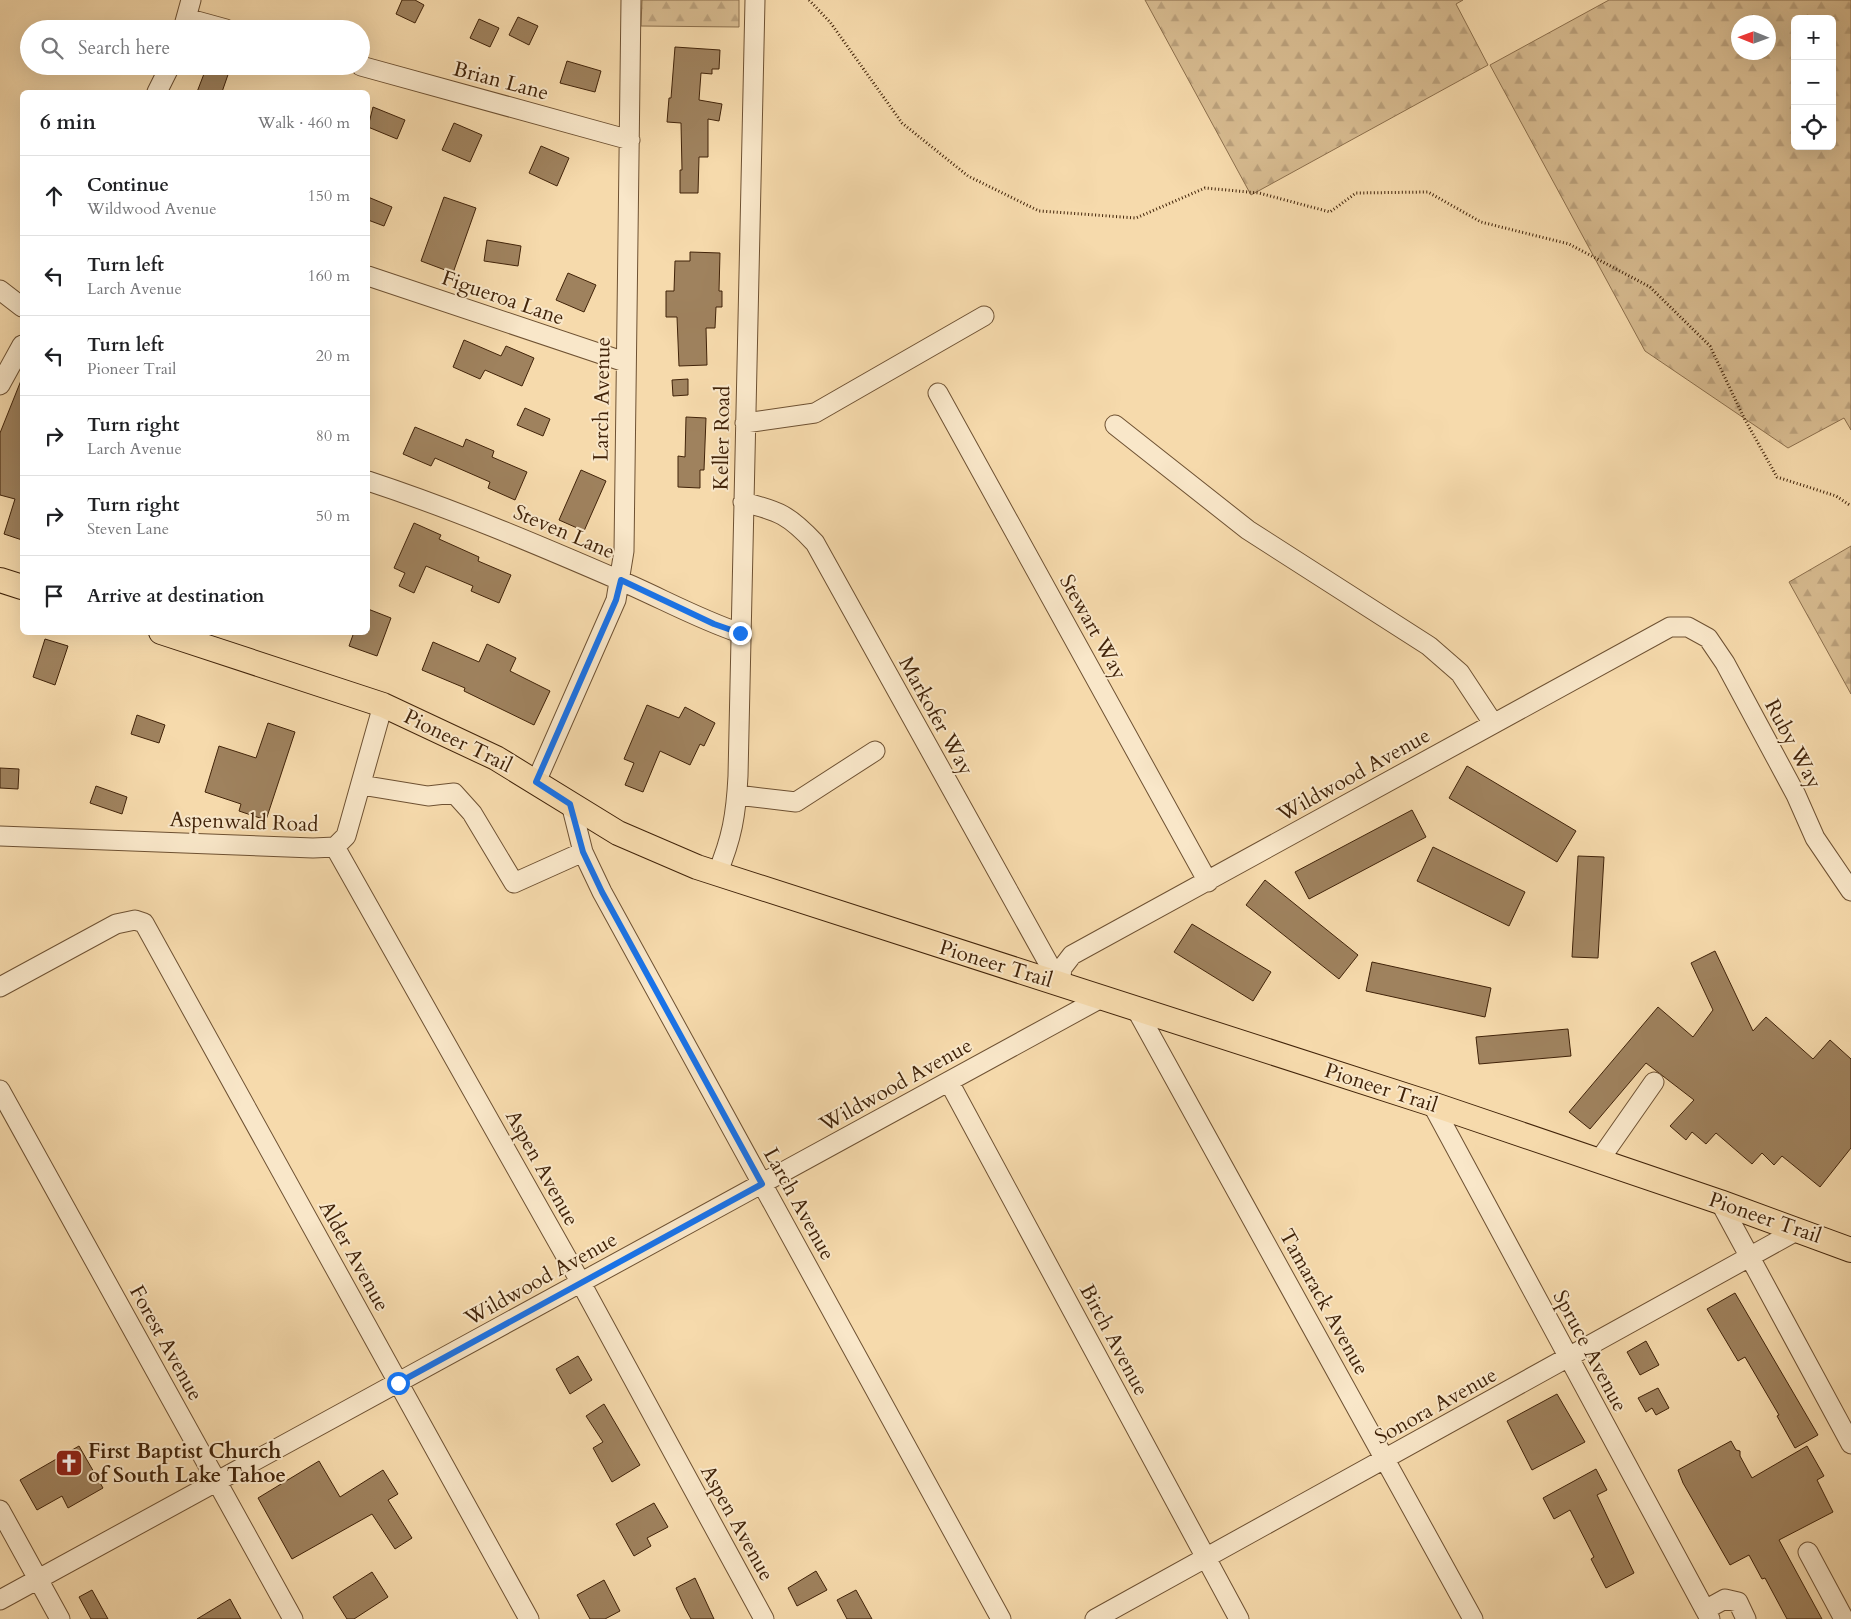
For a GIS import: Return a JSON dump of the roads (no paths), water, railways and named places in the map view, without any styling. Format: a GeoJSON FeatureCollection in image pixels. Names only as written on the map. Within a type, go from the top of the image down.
{"type":"FeatureCollection","features":[{"type":"Feature","properties":{"kind":"main road"},"geometry":{"type":"LineString","coordinates":[[0,580],[20,587]]}},
{"type":"Feature","properties":{"kind":"main road","name":"Pioneer Trail"},"geometry":{"type":"LineString","coordinates":[[170,635],[383,705],[464,742],[536,782],[618,833],[658,852],[717,874],[1432,1104],[1720,1202],[1851,1250]]}},
{"type":"Feature","properties":{"kind":"street","name":"Larch Avenue"},"geometry":{"type":"LineString","coordinates":[[536,782],[616,600],[621,580],[624,551],[631,0]]}},
{"type":"Feature","properties":{"kind":"street","name":"Keller Road"},"geometry":{"type":"LineString","coordinates":[[717,874],[729,845],[736,816],[737,795],[755,0]]}},
{"type":"Feature","properties":{"kind":"street"},"geometry":{"type":"LineString","coordinates":[[187,16],[199,20]]}},
{"type":"Feature","properties":{"kind":"street","name":"Brian Lane"},"geometry":{"type":"LineString","coordinates":[[370,68],[630,140]]}},
{"type":"Feature","properties":{"kind":"street"},"geometry":{"type":"LineString","coordinates":[[158,90],[166,75]]}},
{"type":"Feature","properties":{"kind":"street","name":"Figueroa Lane"},"geometry":{"type":"LineString","coordinates":[[370,277],[625,362]]}},
{"type":"Feature","properties":{"kind":"street"},"geometry":{"type":"LineString","coordinates":[[0,290],[20,305]]}},
{"type":"Feature","properties":{"kind":"street"},"geometry":{"type":"LineString","coordinates":[[745,423],[815,413],[984,316]]}},
{"type":"Feature","properties":{"kind":"street"},"geometry":{"type":"LineString","coordinates":[[0,386],[16,368],[20,353]]}},
{"type":"Feature","properties":{"kind":"street","name":"Stewart Way"},"geometry":{"type":"LineString","coordinates":[[938,393],[1208,882]]}},
{"type":"Feature","properties":{"kind":"street"},"geometry":{"type":"LineString","coordinates":[[1115,425],[1248,530],[1429,646],[1460,673],[1494,724]]}},
{"type":"Feature","properties":{"kind":"street","name":"Steven Lane"},"geometry":{"type":"LineString","coordinates":[[370,482],[431,502],[490,525],[621,580],[714,624],[740,633]]}},
{"type":"Feature","properties":{"kind":"street","name":"Markofer Way"},"geometry":{"type":"LineString","coordinates":[[743,502],[768,508],[794,520],[815,543],[1060,984]]}},
{"type":"Feature","properties":{"kind":"street","name":"Wildwood Avenue"},"geometry":{"type":"LineString","coordinates":[[1060,984],[1062,968],[1072,955],[1208,882],[1648,637],[1670,627],[1688,627]]}},
{"type":"Feature","properties":{"kind":"street","name":"Ruby Way"},"geometry":{"type":"LineString","coordinates":[[1688,627],[1708,638],[1725,663],[1796,796],[1815,838],[1851,891]]}},
{"type":"Feature","properties":{"kind":"street","name":"Aspenwald Road"},"geometry":{"type":"LineString","coordinates":[[0,836],[336,847],[346,836],[383,705]]}},
{"type":"Feature","properties":{"kind":"street"},"geometry":{"type":"LineString","coordinates":[[737,795],[796,802],[875,751]]}},
{"type":"Feature","properties":{"kind":"street"},"geometry":{"type":"LineString","coordinates":[[361,785],[428,796],[454,793],[472,813],[514,882],[583,852]]}},
{"type":"Feature","properties":{"kind":"street","name":"Larch Avenue"},"geometry":{"type":"LineString","coordinates":[[570,804],[583,852],[602,892],[1002,1619]]}},
{"type":"Feature","properties":{"kind":"street","name":"Aspen Avenue"},"geometry":{"type":"LineString","coordinates":[[336,847],[581,1283],[764,1619]]}},
{"type":"Feature","properties":{"kind":"street","name":"Alder Avenue"},"geometry":{"type":"LineString","coordinates":[[0,987],[116,924],[135,920],[144,923],[529,1619]]}},
{"type":"Feature","properties":{"kind":"street","name":"Wildwood Avenue"},"geometry":{"type":"LineString","coordinates":[[0,1600],[1103,997]]}},
{"type":"Feature","properties":{"kind":"street","name":"Tamarack Avenue"},"geometry":{"type":"LineString","coordinates":[[1135,1007],[1473,1619]]}},
{"type":"Feature","properties":{"kind":"street","name":"Birch Avenue"},"geometry":{"type":"LineString","coordinates":[[949,1082],[1239,1619]]}},
{"type":"Feature","properties":{"kind":"street"},"geometry":{"type":"LineString","coordinates":[[1598,1162],[1654,1082]]}},
{"type":"Feature","properties":{"kind":"street","name":"Forest Avenue"},"geometry":{"type":"LineString","coordinates":[[0,1090],[292,1619]]}},
{"type":"Feature","properties":{"kind":"street","name":"Spruce Avenue"},"geometry":{"type":"LineString","coordinates":[[1432,1104],[1708,1614]]}},
{"type":"Feature","properties":{"kind":"street"},"geometry":{"type":"LineString","coordinates":[[1720,1202],[1851,1444]]}},
{"type":"Feature","properties":{"kind":"street","name":"Sonora Avenue"},"geometry":{"type":"LineString","coordinates":[[1094,1619],[1385,1460],[1798,1230]]}},
{"type":"Feature","properties":{"kind":"street"},"geometry":{"type":"LineString","coordinates":[[0,1510],[60,1619]]}},
{"type":"Feature","properties":{"kind":"street"},"geometry":{"type":"LineString","coordinates":[[1808,1552],[1844,1619]]}},
{"type":"Feature","properties":{"kind":"street"},"geometry":{"type":"LineString","coordinates":[[1708,1614],[1725,1599],[1738,1602],[1746,1619]]}},
{"type":"Feature","properties":{"kind":"place","name":"First Baptist Church of South Lake Tahoe"},"geometry":{"type":"Point","coordinates":[69,1463]}}]}
